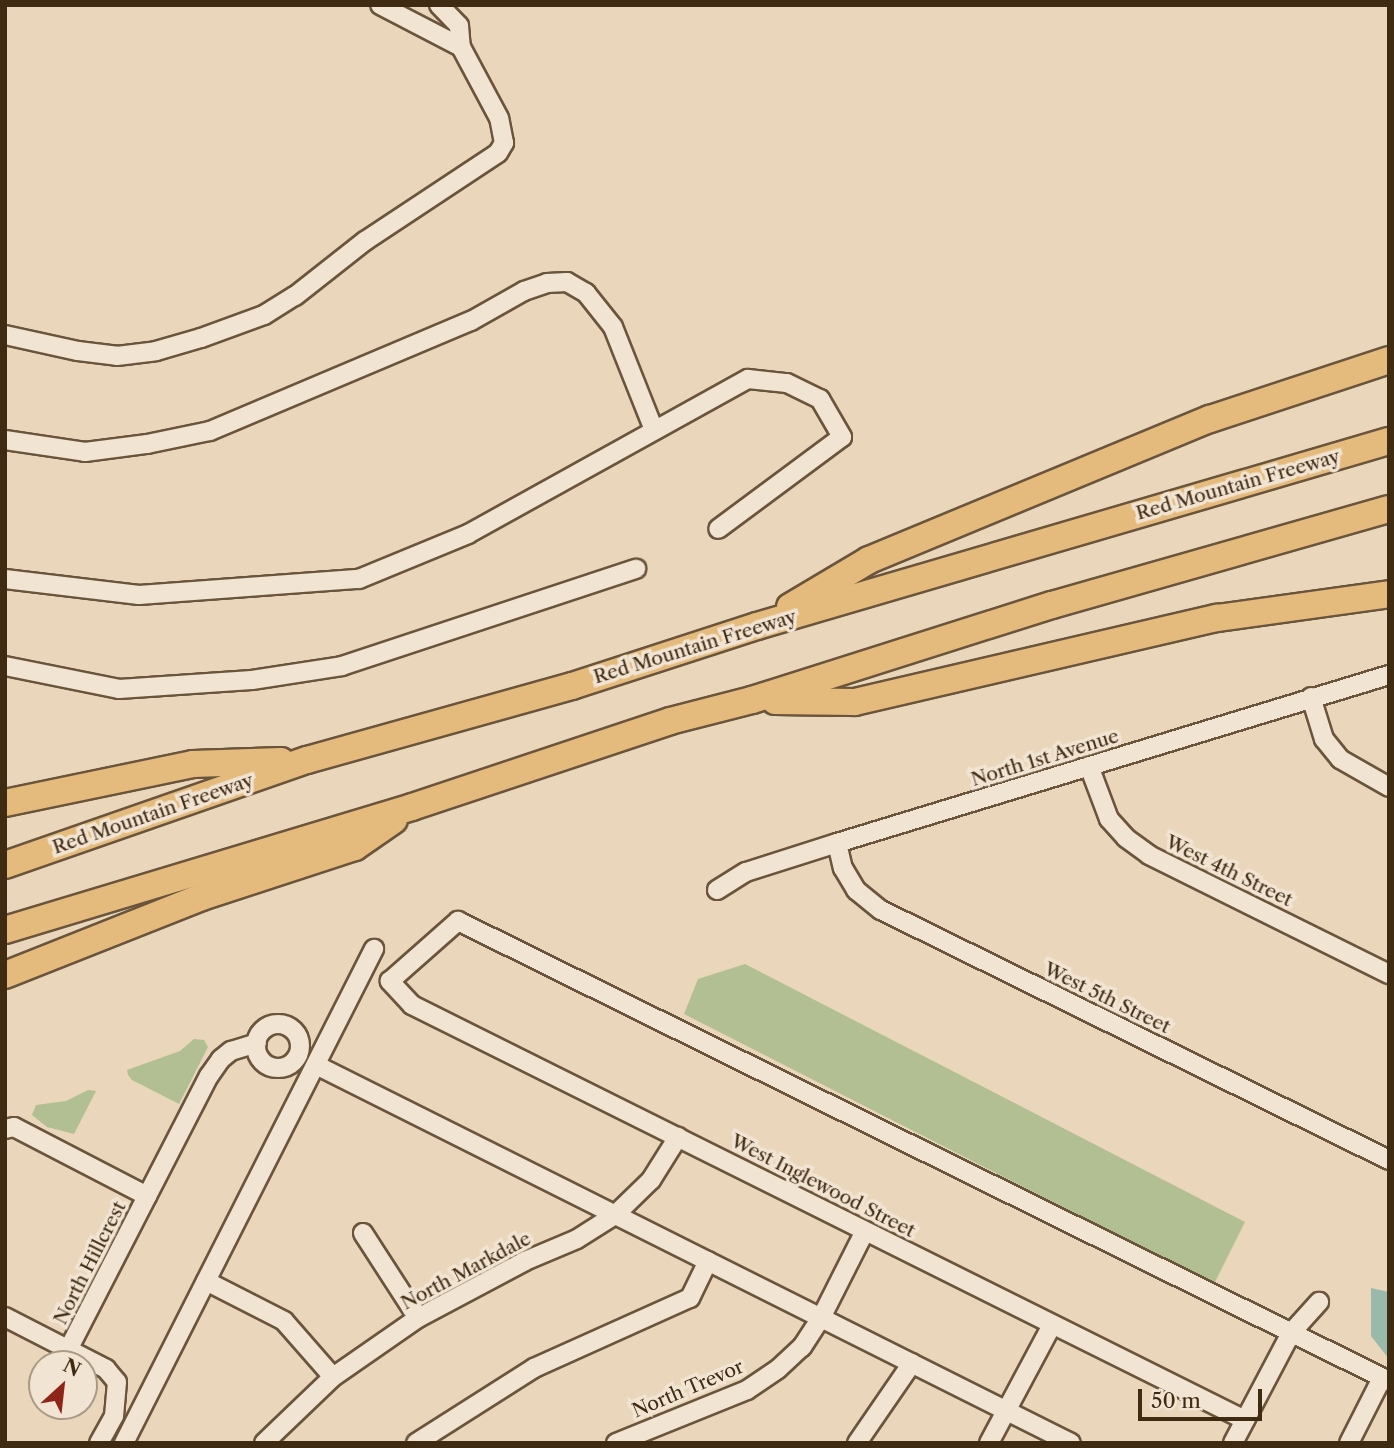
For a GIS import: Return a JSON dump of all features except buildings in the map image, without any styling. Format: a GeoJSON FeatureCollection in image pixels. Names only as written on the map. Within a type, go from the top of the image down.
{"type":"FeatureCollection","features":[{"type":"Feature","properties":{"kind":"highway"},"geometry":{"type":"LineString","coordinates":[[757,626],[869,561],[1210,419],[1389,360]]}},
{"type":"Feature","properties":{"kind":"highway","name":"Red Mountain Freeway"},"geometry":{"type":"LineString","coordinates":[[5,865],[307,760],[572,686],[757,626],[1389,441]]}},
{"type":"Feature","properties":{"kind":"highway"},"geometry":{"type":"LineString","coordinates":[[5,930],[412,807],[670,721],[752,700],[1052,605],[1389,509]]}},
{"type":"Feature","properties":{"kind":"highway"},"geometry":{"type":"LineString","coordinates":[[752,700],[855,702],[1217,618],[1389,594]]}},
{"type":"Feature","properties":{"kind":"highway"},"geometry":{"type":"LineString","coordinates":[[5,803],[193,764],[307,760]]}},
{"type":"Feature","properties":{"kind":"highway"},"geometry":{"type":"LineString","coordinates":[[5,975],[202,897],[355,847],[412,807]]}},
{"type":"Feature","properties":{"kind":"street"},"geometry":{"type":"LineString","coordinates":[[5,335],[117,356],[156,351],[264,315],[295,296],[366,241],[498,153],[504,143],[499,118],[461,47],[459,26],[439,5]]}},
{"type":"Feature","properties":{"kind":"street"},"geometry":{"type":"LineString","coordinates":[[382,6],[461,47]]}},
{"type":"Feature","properties":{"kind":"street"},"geometry":{"type":"LineString","coordinates":[[5,440],[85,452],[147,444],[209,431],[458,326],[524,291],[547,283],[566,282],[586,293],[613,327],[654,429]]}},
{"type":"Feature","properties":{"kind":"street"},"geometry":{"type":"LineString","coordinates":[[5,579],[139,595],[359,579],[468,534],[748,379],[787,383],[820,399],[842,438],[718,529]]}},
{"type":"Feature","properties":{"kind":"street"},"geometry":{"type":"LineString","coordinates":[[5,666],[119,689],[252,680],[342,666],[636,569]]}},
{"type":"Feature","properties":{"kind":"street","name":"North 1st Avenue"},"geometry":{"type":"LineString","coordinates":[[717,890],[746,872],[1389,675]]}},
{"type":"Feature","properties":{"kind":"street"},"geometry":{"type":"LineString","coordinates":[[1311,697],[1324,739],[1340,759],[1389,788]]}},
{"type":"Feature","properties":{"kind":"street","name":"West 4th Street"},"geometry":{"type":"LineString","coordinates":[[1089,766],[1109,819],[1126,838],[1149,855],[1389,974]]}},
{"type":"Feature","properties":{"kind":"street","name":"West 5th Street"},"geometry":{"type":"LineString","coordinates":[[837,843],[843,868],[856,890],[881,910],[1389,1160]]}},
{"type":"Feature","properties":{"kind":"street","name":"West Inglewood Street"},"geometry":{"type":"LineString","coordinates":[[1245,1420],[412,1005],[390,981],[458,921],[1291,1333]]}},
{"type":"Feature","properties":{"kind":"street"},"geometry":{"type":"LineString","coordinates":[[124,1443],[374,949]]}},
{"type":"Feature","properties":{"kind":"street","name":"North Hillcrest"},"geometry":{"type":"LineString","coordinates":[[69,1348],[221,1059],[231,1051],[257,1042]]}},
{"type":"Feature","properties":{"kind":"street"},"geometry":{"type":"LineString","coordinates":[[316,1065],[1071,1443]]}},
{"type":"Feature","properties":{"kind":"street"},"geometry":{"type":"LineString","coordinates":[[5,1129],[14,1127],[147,1196]]}},
{"type":"Feature","properties":{"kind":"street","name":"North Markdale"},"geometry":{"type":"LineString","coordinates":[[261,1437],[333,1377],[418,1318],[525,1261],[577,1239],[615,1215],[651,1180],[678,1138]]}},
{"type":"Feature","properties":{"kind":"street","name":"North Trevor"},"geometry":{"type":"LineString","coordinates":[[616,1443],[747,1390],[778,1369],[802,1347],[821,1318],[865,1231]]}},
{"type":"Feature","properties":{"kind":"street"},"geometry":{"type":"LineString","coordinates":[[363,1233],[418,1318]]}},
{"type":"Feature","properties":{"kind":"street"},"geometry":{"type":"LineString","coordinates":[[416,1443],[534,1367],[690,1298],[708,1261]]}},
{"type":"Feature","properties":{"kind":"street"},"geometry":{"type":"LineString","coordinates":[[206,1281],[284,1321],[333,1377]]}},
{"type":"Feature","properties":{"kind":"street"},"geometry":{"type":"LineString","coordinates":[[1233,1443],[1291,1333],[1319,1302]]}},
{"type":"Feature","properties":{"kind":"street"},"geometry":{"type":"LineString","coordinates":[[5,1317],[106,1369],[117,1382],[114,1416],[99,1443]]}},
{"type":"Feature","properties":{"kind":"street"},"geometry":{"type":"LineString","coordinates":[[989,1443],[1052,1325]]}},
{"type":"Feature","properties":{"kind":"street"},"geometry":{"type":"LineString","coordinates":[[1291,1333],[1386,1379],[1349,1443]]}},
{"type":"Feature","properties":{"kind":"street"},"geometry":{"type":"LineString","coordinates":[[857,1443],[912,1363]]}},
{"type":"Feature","properties":{"kind":"shaded area"},"geometry":{"type":"Polygon","coordinates":[[[745,964],[1245,1222],[1214,1284],[684,1014],[698,979],[745,964]]]}},
{"type":"Feature","properties":{"kind":"shaded area"},"geometry":{"type":"Polygon","coordinates":[[[194,1039],[204,1040],[208,1047],[179,1104],[132,1080],[128,1075],[127,1070],[180,1051],[194,1039]]]}},
{"type":"Feature","properties":{"kind":"shaded area"},"geometry":{"type":"Polygon","coordinates":[[[88,1090],[96,1091],[74,1134],[47,1127],[32,1115],[36,1105],[66,1101],[88,1090]]]}},
{"type":"Feature","properties":{"kind":"shaded area"},"geometry":{"type":"Polygon","coordinates":[[[1371,1288],[1389,1292],[1389,1359],[1371,1336],[1371,1288]]]}}]}
